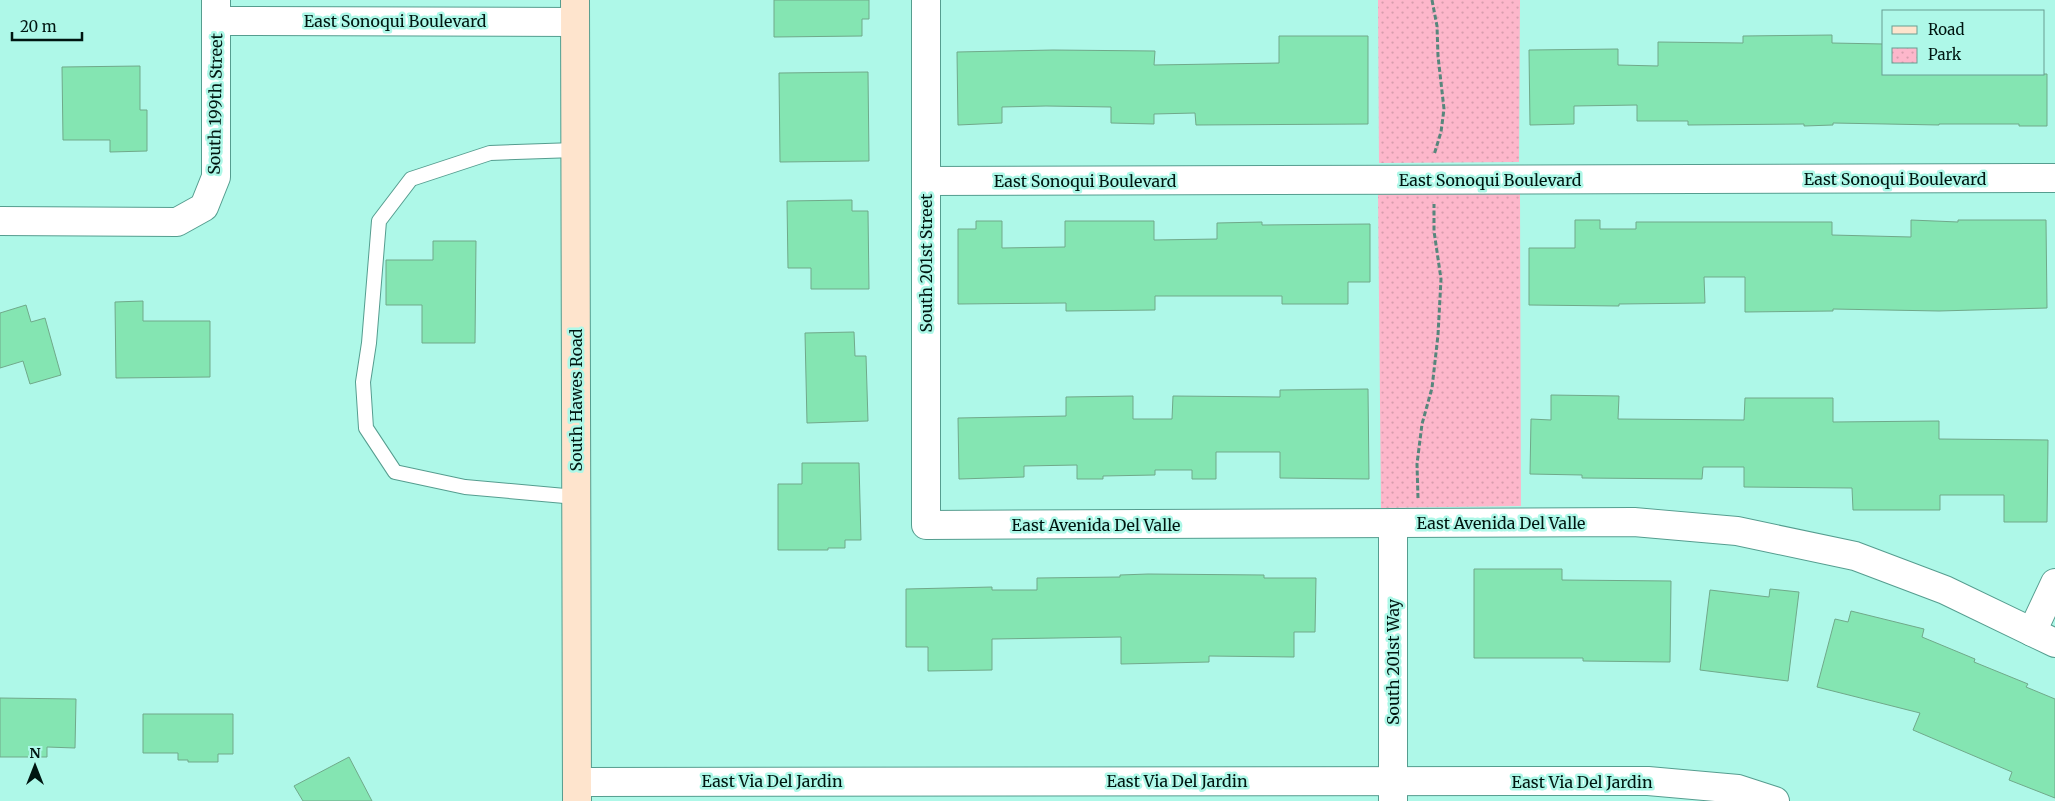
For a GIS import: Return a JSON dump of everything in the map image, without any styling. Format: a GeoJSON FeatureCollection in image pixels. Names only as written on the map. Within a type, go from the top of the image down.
{"type":"FeatureCollection","features":[{"type":"Feature","properties":{"kind":"main road","name":"South Hawes Road"},"geometry":{"type":"LineString","coordinates":[[575,11],[577,791]]}},
{"type":"Feature","properties":{"kind":"street","name":"South 201st Street"},"geometry":{"type":"LineString","coordinates":[[926,0],[926,526]]}},
{"type":"Feature","properties":{"kind":"street","name":"East Sonoqui Boulevard"},"geometry":{"type":"LineString","coordinates":[[216,10],[575,11]]}},
{"type":"Feature","properties":{"kind":"street","name":"South 199th Street"},"geometry":{"type":"LineString","coordinates":[[0,221],[177,222],[204,207],[216,177],[216,10]]}},
{"type":"Feature","properties":{"kind":"street","name":"East Sonoqui Boulevard"},"geometry":{"type":"LineString","coordinates":[[926,181],[2055,178]]}},
{"type":"Feature","properties":{"kind":"street","name":"East Avenida Del Valle"},"geometry":{"type":"LineString","coordinates":[[926,526],[1634,522],[1737,531],[1855,556],[1945,590],[2043,637]]}},
{"type":"Feature","properties":{"kind":"street","name":"South 201st Way"},"geometry":{"type":"LineString","coordinates":[[1393,791],[1406,523]]}},
{"type":"Feature","properties":{"kind":"street"},"geometry":{"type":"LineString","coordinates":[[2043,637],[2055,583]]}},
{"type":"Feature","properties":{"kind":"street","name":"East Via Del Jardin"},"geometry":{"type":"LineString","coordinates":[[577,791],[1393,791],[1648,781],[1738,789],[1775,801]]}},
{"type":"Feature","properties":{"kind":"lane"},"geometry":{"type":"LineString","coordinates":[[575,150],[490,153],[411,179],[379,221],[369,344],[363,382],[366,428],[395,472],[465,487],[576,497]]}},
{"type":"Feature","properties":{"kind":"path"},"geometry":{"type":"LineString","coordinates":[[1406,523],[1422,424],[1432,388],[1438,335],[1441,279],[1434,230],[1434,153],[1441,132],[1444,109],[1438,56],[1437,26],[1432,0]]}},
{"type":"Feature","properties":{"kind":"green space"},"geometry":{"type":"Polygon","coordinates":[[[1378,0],[1520,0],[1519,162],[1379,163],[1378,0]]]}},
{"type":"Feature","properties":{"kind":"green space"},"geometry":{"type":"Polygon","coordinates":[[[1378,193],[1520,194],[1521,506],[1381,508],[1378,193]]]}},
{"type":"Feature","properties":{"kind":"building"},"geometry":{"type":"Polygon","coordinates":[[[774,0],[869,0],[869,19],[862,19],[862,36],[774,37],[774,0]]]}},
{"type":"Feature","properties":{"kind":"building"},"geometry":{"type":"Polygon","coordinates":[[[1832,35],[1832,43],[1882,44],[1882,75],[2047,74],[2047,126],[2019,126],[2019,124],[1833,123],[1833,125],[1804,126],[1804,124],[1688,125],[1688,121],[1637,121],[1637,105],[1574,106],[1574,124],[1530,125],[1529,50],[1618,49],[1618,65],[1658,66],[1658,42],[1743,43],[1743,36],[1832,35]]]}},
{"type":"Feature","properties":{"kind":"building"},"geometry":{"type":"Polygon","coordinates":[[[1279,36],[1368,36],[1368,124],[1196,125],[1195,113],[1154,114],[1154,124],[1111,123],[1111,107],[1046,106],[1002,107],[1002,123],[958,125],[957,52],[1053,50],[1155,51],[1154,65],[1279,63],[1279,36]]]}},
{"type":"Feature","properties":{"kind":"building"},"geometry":{"type":"Polygon","coordinates":[[[140,66],[140,110],[147,110],[147,151],[110,152],[110,140],[63,140],[62,67],[140,66]]]}},
{"type":"Feature","properties":{"kind":"building"},"geometry":{"type":"Polygon","coordinates":[[[868,72],[869,161],[780,162],[779,73],[868,72]]]}},
{"type":"Feature","properties":{"kind":"building"},"geometry":{"type":"Polygon","coordinates":[[[852,200],[852,211],[868,211],[869,289],[811,289],[811,268],[788,268],[787,201],[852,200]]]}},
{"type":"Feature","properties":{"kind":"building"},"geometry":{"type":"Polygon","coordinates":[[[1575,220],[1600,220],[1600,229],[1636,229],[1636,222],[1832,222],[1832,235],[1911,237],[1911,220],[1958,222],[1958,220],[2046,220],[2047,308],[1939,311],[1833,309],[1833,311],[1745,312],[1745,277],[1704,277],[1705,303],[1619,304],[1619,306],[1529,305],[1529,248],[1575,248],[1575,220]]]}},
{"type":"Feature","properties":{"kind":"building"},"geometry":{"type":"Polygon","coordinates":[[[976,221],[1002,221],[1002,248],[1065,247],[1065,221],[1154,221],[1154,240],[1217,239],[1217,223],[1262,222],[1262,225],[1370,224],[1370,282],[1348,282],[1348,304],[1282,304],[1282,296],[1155,296],[1155,310],[1066,311],[1066,303],[958,304],[958,229],[976,229],[976,221]]]}},
{"type":"Feature","properties":{"kind":"building"},"geometry":{"type":"Polygon","coordinates":[[[433,241],[476,241],[475,343],[422,343],[422,305],[386,305],[386,260],[433,260],[433,241]]]}},
{"type":"Feature","properties":{"kind":"building"},"geometry":{"type":"Polygon","coordinates":[[[143,301],[143,321],[210,321],[210,377],[116,378],[115,302],[143,301]]]}},
{"type":"Feature","properties":{"kind":"building"},"geometry":{"type":"Polygon","coordinates":[[[26,305],[31,322],[45,318],[61,375],[30,384],[23,361],[0,368],[0,313],[26,305]]]}},
{"type":"Feature","properties":{"kind":"building"},"geometry":{"type":"Polygon","coordinates":[[[854,332],[855,356],[866,356],[868,421],[807,423],[805,333],[854,332]]]}},
{"type":"Feature","properties":{"kind":"building"},"geometry":{"type":"Polygon","coordinates":[[[1368,389],[1369,479],[1280,478],[1280,452],[1216,452],[1216,479],[1192,479],[1192,470],[1155,470],[1155,475],[1103,476],[1103,479],[1077,479],[1077,465],[1024,466],[1024,477],[959,479],[958,418],[1066,416],[1066,397],[1133,396],[1133,419],[1172,419],[1173,396],[1280,397],[1280,390],[1368,389]]]}},
{"type":"Feature","properties":{"kind":"building"},"geometry":{"type":"Polygon","coordinates":[[[1551,395],[1619,396],[1618,419],[1744,420],[1745,398],[1833,398],[1833,422],[1939,421],[1939,439],[2048,440],[2047,522],[2004,522],[2004,495],[1940,495],[1940,510],[1853,510],[1852,488],[1744,487],[1744,467],[1703,467],[1702,479],[1582,478],[1582,475],[1530,474],[1531,419],[1551,420],[1551,395]]]}},
{"type":"Feature","properties":{"kind":"building"},"geometry":{"type":"Polygon","coordinates":[[[802,463],[859,463],[861,540],[845,540],[845,548],[778,550],[778,484],[802,484],[802,463]]]}},
{"type":"Feature","properties":{"kind":"building"},"geometry":{"type":"Polygon","coordinates":[[[1474,569],[1562,569],[1562,580],[1671,581],[1670,662],[1583,661],[1583,658],[1474,658],[1474,569]]]}},
{"type":"Feature","properties":{"kind":"building"},"geometry":{"type":"Polygon","coordinates":[[[1120,575],[1264,575],[1264,578],[1316,578],[1315,632],[1294,632],[1294,657],[1209,656],[1209,662],[1121,664],[1121,637],[992,639],[992,670],[928,671],[928,647],[906,647],[906,589],[992,587],[992,590],[1037,590],[1037,578],[1120,577],[1120,575]]]}},
{"type":"Feature","properties":{"kind":"building"},"geometry":{"type":"Polygon","coordinates":[[[1770,589],[1799,592],[1788,681],[1700,670],[1710,590],[1769,597],[1770,589]]]}},
{"type":"Feature","properties":{"kind":"building"},"geometry":{"type":"Polygon","coordinates":[[[1851,611],[1924,629],[1922,637],[1975,659],[1974,662],[2028,684],[2026,687],[2055,699],[2055,798],[2009,780],[2012,772],[1913,730],[1920,713],[1817,687],[1835,619],[1848,622],[1851,611]]]}},
{"type":"Feature","properties":{"kind":"building"},"geometry":{"type":"Polygon","coordinates":[[[0,698],[76,699],[75,748],[47,747],[47,757],[0,757],[0,698]]]}},
{"type":"Feature","properties":{"kind":"building"},"geometry":{"type":"Polygon","coordinates":[[[143,714],[233,714],[233,754],[218,754],[218,762],[188,762],[188,760],[178,760],[178,753],[143,753],[143,714]]]}},
{"type":"Feature","properties":{"kind":"building"},"geometry":{"type":"Polygon","coordinates":[[[349,757],[372,801],[303,801],[294,786],[349,757]]]}}]}
